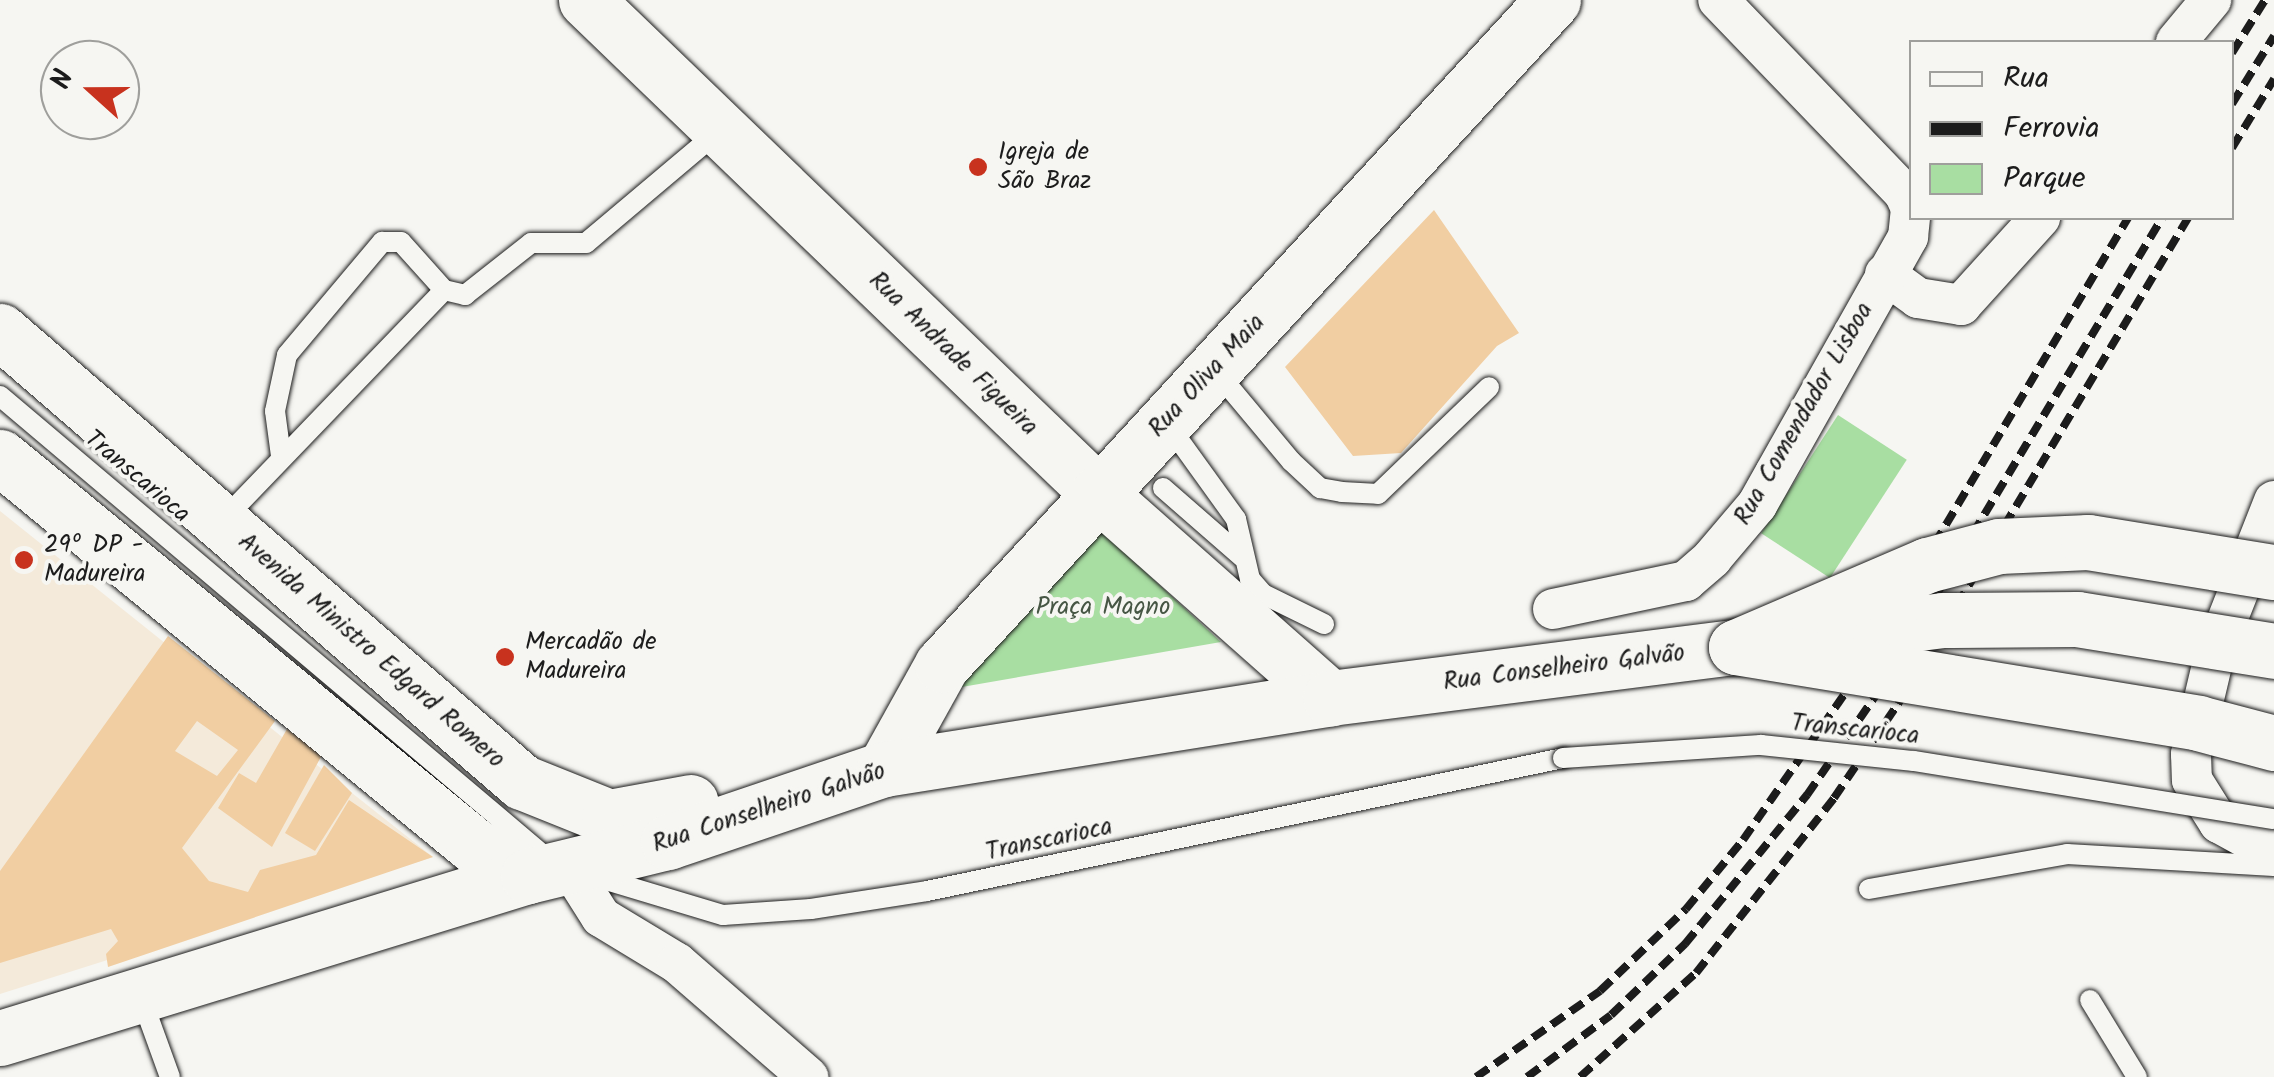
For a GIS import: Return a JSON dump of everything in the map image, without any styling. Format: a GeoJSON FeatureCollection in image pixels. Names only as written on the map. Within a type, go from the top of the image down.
{"type":"FeatureCollection","features":[{"type":"Feature","properties":{"kind":"main road","name":"Rua Andrade Figueira"},"geometry":{"type":"LineString","coordinates":[[586,0],[1098,493],[1330,698]]}},
{"type":"Feature","properties":{"kind":"main road","name":"Rua Oliva Maia"},"geometry":{"type":"LineString","coordinates":[[884,768],[942,666],[1554,0]]}},
{"type":"Feature","properties":{"kind":"main road","name":"Avenida Ministro Edgard Romero"},"geometry":{"type":"LineString","coordinates":[[0,331],[533,788],[609,816],[716,797],[803,792]]}},
{"type":"Feature","properties":{"kind":"main road"},"geometry":{"type":"LineString","coordinates":[[0,456],[473,845],[549,872]]}},
{"type":"Feature","properties":{"kind":"main road"},"geometry":{"type":"LineString","coordinates":[[1736,647],[1927,565],[1999,546],[2088,542],[2274,572]]}},
{"type":"Feature","properties":{"kind":"main road"},"geometry":{"type":"LineString","coordinates":[[1736,647],[1943,620],[2077,619],[2274,651]]}},
{"type":"Feature","properties":{"kind":"main road"},"geometry":{"type":"LineString","coordinates":[[1736,647],[2198,723],[2274,742]]}},
{"type":"Feature","properties":{"kind":"main road","name":"Rua Conselheiro Galvão"},"geometry":{"type":"LineString","coordinates":[[0,1038],[549,872],[668,842],[803,792],[884,768],[1330,698],[1736,647]]}},
{"type":"Feature","properties":{"kind":"street","name":"Rua Comendador Lisboa"},"geometry":{"type":"LineString","coordinates":[[1718,0],[1904,193],[1909,212]]}},
{"type":"Feature","properties":{"kind":"street"},"geometry":{"type":"LineString","coordinates":[[2178,40],[2210,0]]}},
{"type":"Feature","properties":{"kind":"street","name":"Rua Comendador Lisboa"},"geometry":{"type":"LineString","coordinates":[[1553,609],[1686,581],[1712,558],[1756,504],[1886,274],[1911,220]]}},
{"type":"Feature","properties":{"kind":"street"},"geometry":{"type":"LineString","coordinates":[[1886,274],[1918,298],[1961,305],[2038,220]]}},
{"type":"Feature","properties":{"kind":"street"},"geometry":{"type":"LineString","coordinates":[[2274,502],[2216,648],[2191,754],[2192,780],[2219,823],[2274,853]]}},
{"type":"Feature","properties":{"kind":"street"},"geometry":{"type":"LineString","coordinates":[[549,872],[601,916],[677,963],[808,1077]]}},
{"type":"Feature","properties":{"kind":"lane"},"geometry":{"type":"LineString","coordinates":[[281,456],[275,411],[287,355],[382,242],[401,242],[444,290],[466,294],[532,243],[586,243],[720,129]]}},
{"type":"Feature","properties":{"kind":"lane"},"geometry":{"type":"LineString","coordinates":[[223,520],[444,290]]}},
{"type":"Feature","properties":{"kind":"lane"},"geometry":{"type":"LineString","coordinates":[[1214,368],[1291,461],[1320,488],[1342,492],[1378,494],[1489,387]]}},
{"type":"Feature","properties":{"kind":"lane","name":"Transcarioca"},"geometry":{"type":"LineString","coordinates":[[0,396],[514,836],[549,872],[723,915],[811,909],[927,891],[1563,758],[1761,745],[1914,761],[2274,819]]}},
{"type":"Feature","properties":{"kind":"lane"},"geometry":{"type":"LineString","coordinates":[[1165,421],[1236,519],[1242,557]]}},
{"type":"Feature","properties":{"kind":"lane"},"geometry":{"type":"LineString","coordinates":[[1164,488],[1242,557],[1264,594],[1324,624]]}},
{"type":"Feature","properties":{"kind":"lane"},"geometry":{"type":"LineString","coordinates":[[1869,889],[2067,854],[2274,866]]}},
{"type":"Feature","properties":{"kind":"lane"},"geometry":{"type":"LineString","coordinates":[[140,995],[170,1077]]}},
{"type":"Feature","properties":{"kind":"lane"},"geometry":{"type":"LineString","coordinates":[[2090,1000],[2137,1077]]}},
{"type":"Feature","properties":{"kind":"shaded area"},"geometry":{"type":"Polygon","coordinates":[[[0,511],[352,793],[433,857],[0,994],[0,511]]]}},
{"type":"Feature","properties":{"kind":"green space"},"geometry":{"type":"Polygon","coordinates":[[[1838,415],[1907,460],[1830,578],[1761,533],[1838,415]]]}},
{"type":"Feature","properties":{"kind":"green space","name":"Praça Magno"},"geometry":{"type":"Polygon","coordinates":[[[1100,530],[1221,642],[956,688],[1100,530]]]}},
{"type":"Feature","properties":{"kind":"building"},"geometry":{"type":"Polygon","coordinates":[[[1434,210],[1519,333],[1497,346],[1401,453],[1353,456],[1285,367],[1434,210]]]}},
{"type":"Feature","properties":{"kind":"building"},"geometry":{"type":"Polygon","coordinates":[[[168,636],[275,721],[182,848],[209,881],[248,892],[260,870],[316,855],[349,800],[433,857],[108,967],[106,954],[118,941],[111,929],[0,963],[0,871],[168,636]],[[197,721],[175,751],[217,776],[238,750],[197,721]]]}},
{"type":"Feature","properties":{"kind":"building"},"geometry":{"type":"Polygon","coordinates":[[[287,729],[322,755],[272,847],[218,808],[239,773],[256,783],[287,729]]]}},
{"type":"Feature","properties":{"kind":"building"},"geometry":{"type":"Polygon","coordinates":[[[324,765],[352,793],[315,851],[285,833],[324,765]]]}},
{"type":"Feature","properties":{"kind":"railway"},"geometry":{"type":"LineString","coordinates":[[2234,50],[2265,0]]}},
{"type":"Feature","properties":{"kind":"railway"},"geometry":{"type":"LineString","coordinates":[[2234,101],[2274,36]]}},
{"type":"Feature","properties":{"kind":"railway"},"geometry":{"type":"LineString","coordinates":[[2234,145],[2274,79]]}},
{"type":"Feature","properties":{"kind":"railway"},"geometry":{"type":"LineString","coordinates":[[1476,1077],[1600,991],[1686,909],[1743,840],[1852,683],[2127,220]]}},
{"type":"Feature","properties":{"kind":"railway"},"geometry":{"type":"LineString","coordinates":[[1527,1077],[1611,1015],[1685,944],[1807,795],[1878,692],[2161,220]]}},
{"type":"Feature","properties":{"kind":"railway"},"geometry":{"type":"LineString","coordinates":[[1580,1077],[1696,973],[1834,798],[1898,704],[2187,220]]}},
{"type":"Feature","properties":{"kind":"place","name":"Igreja de São Braz"},"geometry":{"type":"Point","coordinates":[978,167]}},
{"type":"Feature","properties":{"kind":"place","name":"29º DP - Madureira"},"geometry":{"type":"Point","coordinates":[24,560]}},
{"type":"Feature","properties":{"kind":"place","name":"Mercadão de Madureira"},"geometry":{"type":"Point","coordinates":[505,657]}}]}
